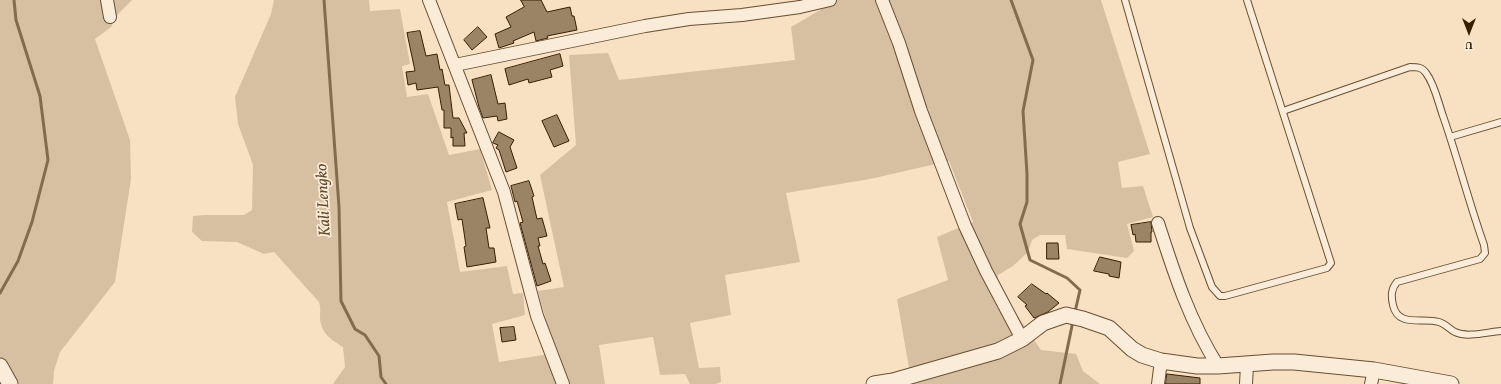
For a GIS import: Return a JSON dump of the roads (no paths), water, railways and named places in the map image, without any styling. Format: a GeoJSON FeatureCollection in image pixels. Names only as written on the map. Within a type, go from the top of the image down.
{"type":"FeatureCollection","features":[{"type":"Feature","properties":{"kind":"street"},"geometry":{"type":"LineString","coordinates":[[107,0],[110,17]]}},
{"type":"Feature","properties":{"kind":"street"},"geometry":{"type":"LineString","coordinates":[[429,0],[504,192],[537,316],[563,384]]}},
{"type":"Feature","properties":{"kind":"street"},"geometry":{"type":"LineString","coordinates":[[455,66],[645,26],[689,19],[742,15],[830,0]]}},
{"type":"Feature","properties":{"kind":"street"},"geometry":{"type":"LineString","coordinates":[[882,0],[899,43],[921,111],[965,226],[986,271],[1022,339]]}},
{"type":"Feature","properties":{"kind":"street"},"geometry":{"type":"LineString","coordinates":[[1158,223],[1188,310],[1204,345],[1218,366]]}},
{"type":"Feature","properties":{"kind":"street"},"geometry":{"type":"LineString","coordinates":[[874,384],[962,362],[998,351],[1022,339],[1043,323],[1066,315],[1109,328],[1132,349],[1142,355],[1161,361],[1197,366],[1294,362],[1372,377],[1451,384]]}},
{"type":"Feature","properties":{"kind":"street"},"geometry":{"type":"LineString","coordinates":[[1158,384],[1161,361]]}},
{"type":"Feature","properties":{"kind":"street"},"geometry":{"type":"LineString","coordinates":[[1246,365],[1246,384]]}},
{"type":"Feature","properties":{"kind":"street"},"geometry":{"type":"LineString","coordinates":[[0,366],[10,384]]}},
{"type":"Feature","properties":{"kind":"lane"},"geometry":{"type":"LineString","coordinates":[[1125,0],[1190,228],[1212,287],[1220,296],[1225,296],[1327,268],[1331,263],[1247,0]]}},
{"type":"Feature","properties":{"kind":"lane"},"geometry":{"type":"LineString","coordinates":[[1283,111],[1410,67],[1417,66],[1422,68],[1429,79],[1450,137],[1484,245],[1485,253],[1480,259],[1397,282],[1392,292],[1394,312],[1404,320],[1414,319],[1440,322],[1455,332],[1464,334],[1501,331]]}},
{"type":"Feature","properties":{"kind":"lane"},"geometry":{"type":"LineString","coordinates":[[1450,137],[1501,122]]}},
{"type":"Feature","properties":{"kind":"waterway"},"geometry":{"type":"LineString","coordinates":[[0,293],[18,261],[32,222],[48,160],[40,96],[16,20],[14,0]]}},
{"type":"Feature","properties":{"kind":"waterway","name":"Kali Lengko"},"geometry":{"type":"LineString","coordinates":[[324,0],[339,207],[341,301],[355,329],[365,335],[379,356],[381,377],[386,384]]}},
{"type":"Feature","properties":{"kind":"waterway"},"geometry":{"type":"LineString","coordinates":[[1011,0],[1033,60],[1023,111],[1027,174],[1027,202],[1020,224],[1030,260],[1067,278],[1080,290],[1075,312]]}},
{"type":"Feature","properties":{"kind":"waterway"},"geometry":{"type":"LineString","coordinates":[[1060,384],[1073,321]]}}]}
